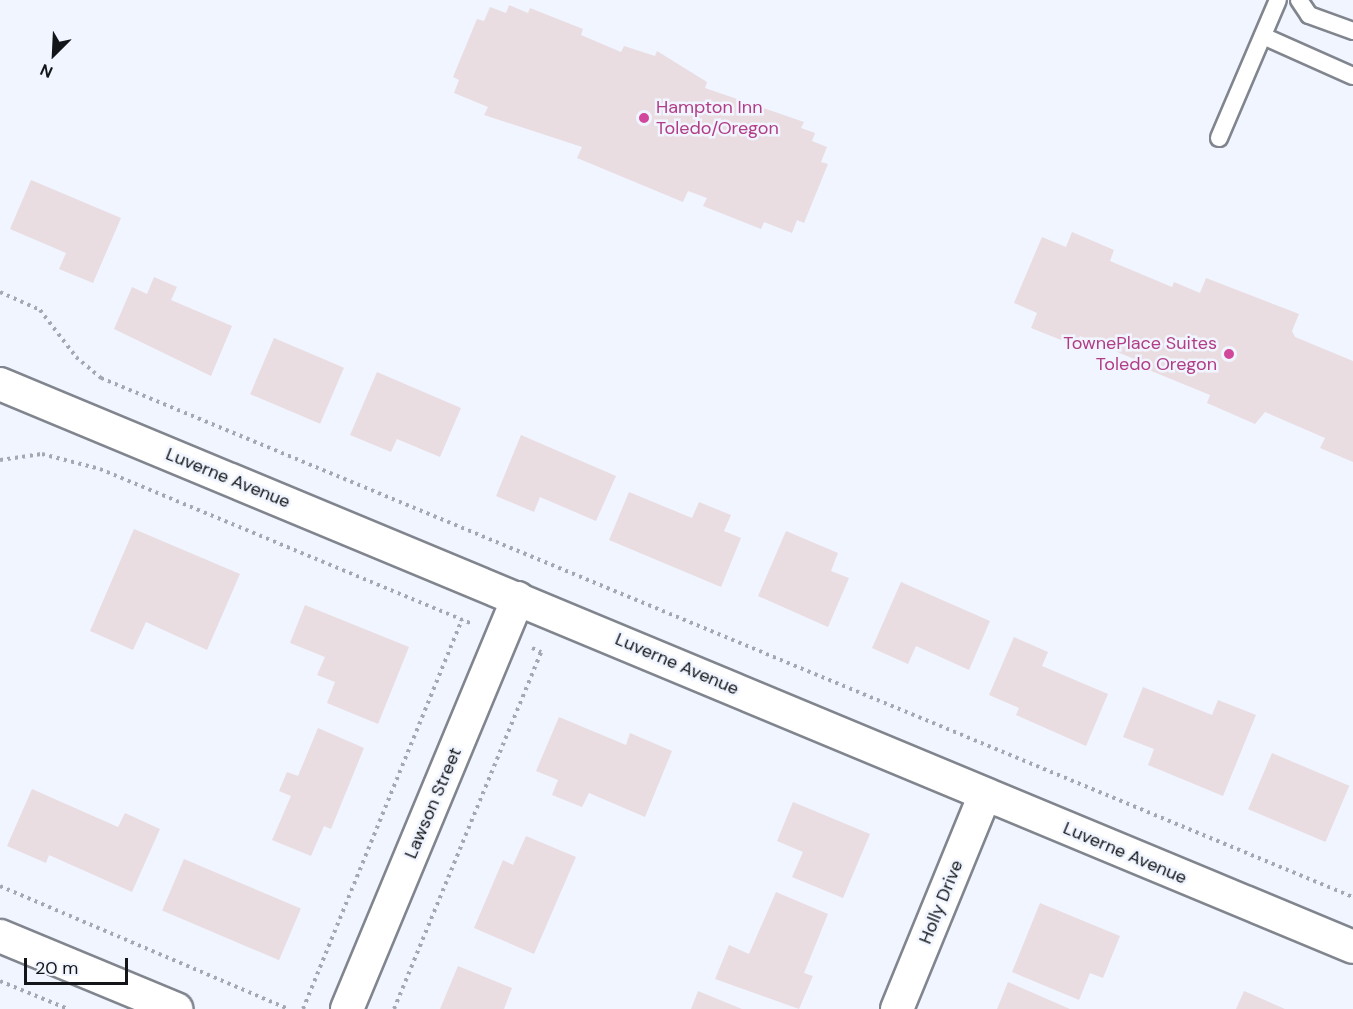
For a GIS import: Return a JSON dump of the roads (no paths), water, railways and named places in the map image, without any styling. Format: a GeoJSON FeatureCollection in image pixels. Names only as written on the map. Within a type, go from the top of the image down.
{"type":"FeatureCollection","features":[{"type":"Feature","properties":{"kind":"street","name":"Luverne Avenue"},"geometry":{"type":"LineString","coordinates":[[0,384],[556,613],[1353,947]]}},
{"type":"Feature","properties":{"kind":"street","name":"Lawson Street"},"geometry":{"type":"LineString","coordinates":[[347,1009],[519,598]]}},
{"type":"Feature","properties":{"kind":"street","name":"Holly Drive"},"geometry":{"type":"LineString","coordinates":[[897,1009],[985,794]]}},
{"type":"Feature","properties":{"kind":"street"},"geometry":{"type":"LineString","coordinates":[[0,936],[176,1009]]}},
{"type":"Feature","properties":{"kind":"lane"},"geometry":{"type":"LineString","coordinates":[[1219,138],[1278,0]]}},
{"type":"Feature","properties":{"kind":"lane"},"geometry":{"type":"LineString","coordinates":[[1299,0],[1309,15],[1353,31]]}},
{"type":"Feature","properties":{"kind":"lane"},"geometry":{"type":"LineString","coordinates":[[1263,36],[1353,76]]}},
{"type":"Feature","properties":{"kind":"place","name":"Hampton Inn Toledo/Oregon"},"geometry":{"type":"Point","coordinates":[644,118]}},
{"type":"Feature","properties":{"kind":"place","name":"TownePlace Suites Toledo Oregon"},"geometry":{"type":"Point","coordinates":[1229,354]}}]}
